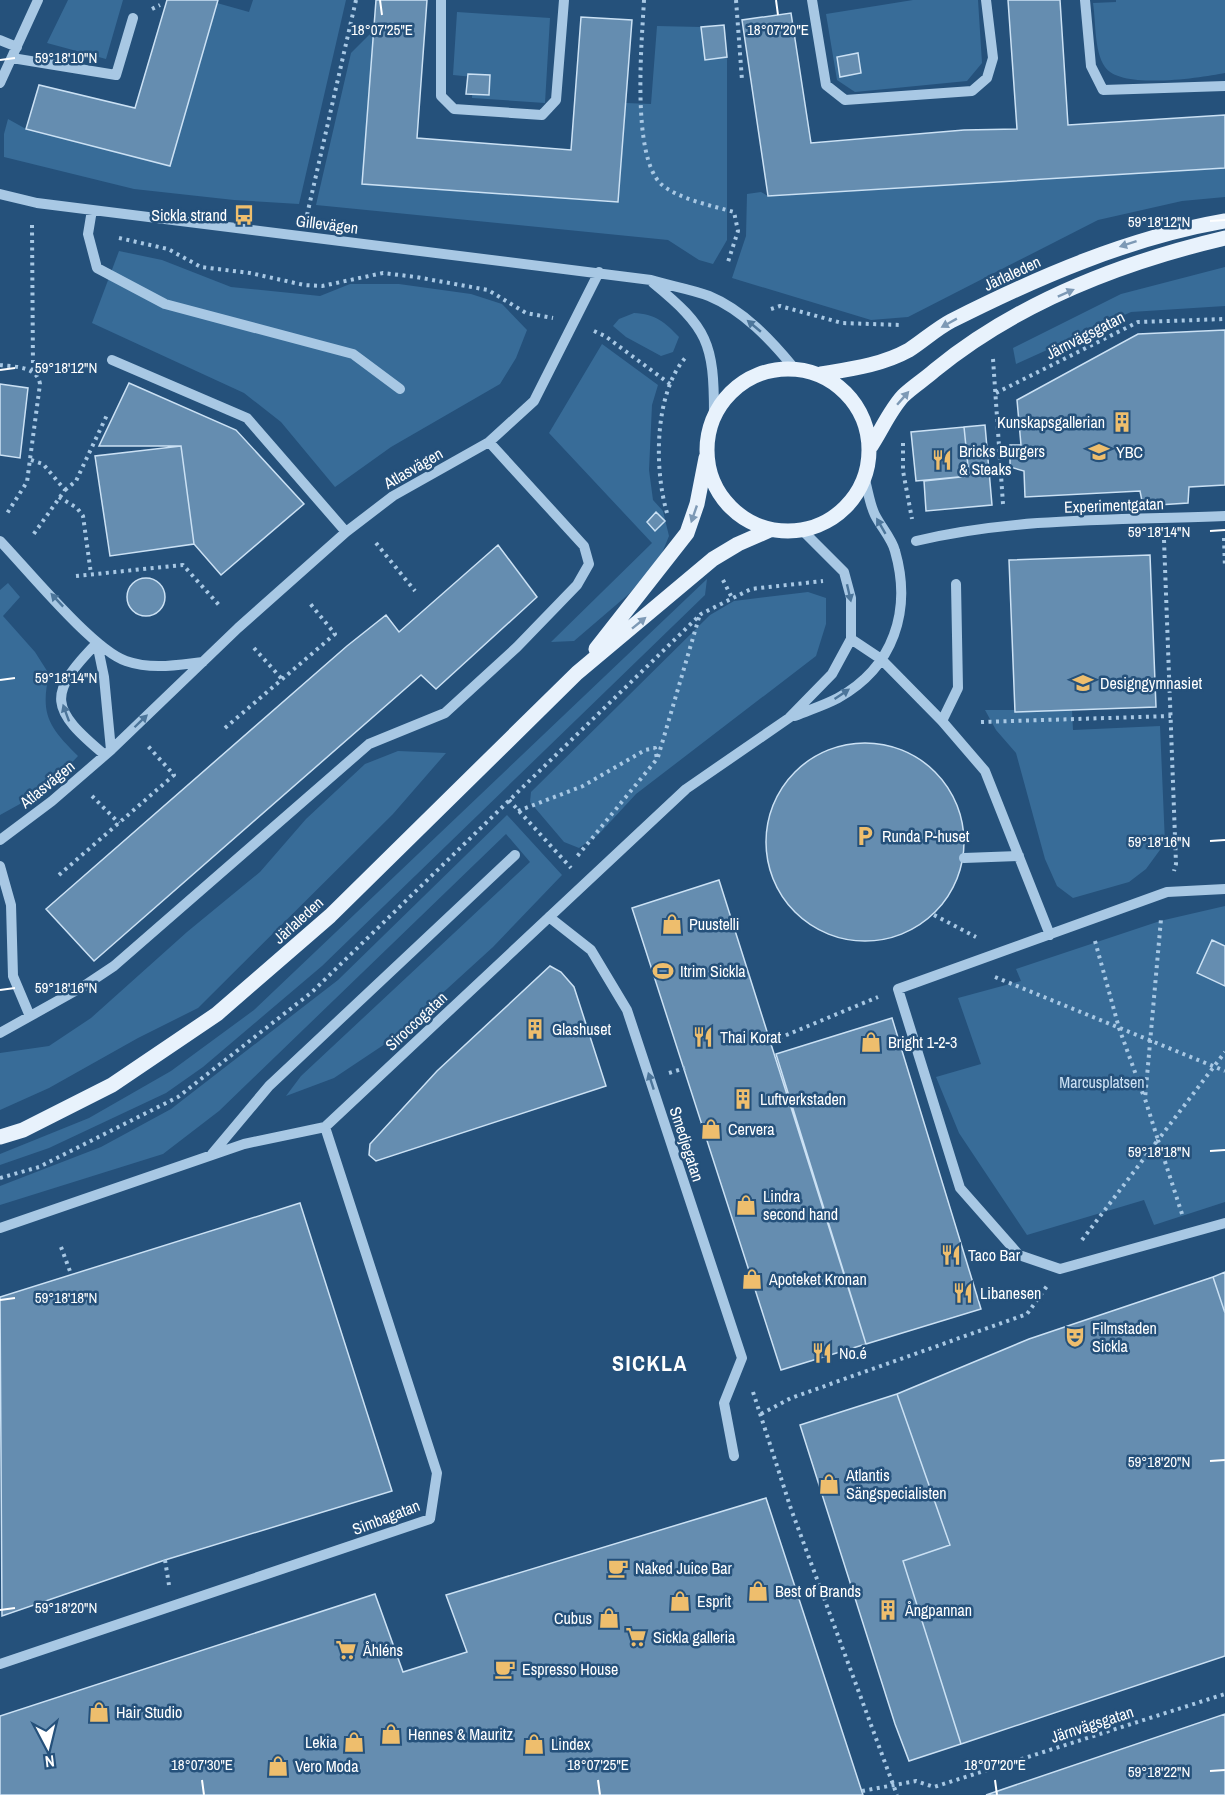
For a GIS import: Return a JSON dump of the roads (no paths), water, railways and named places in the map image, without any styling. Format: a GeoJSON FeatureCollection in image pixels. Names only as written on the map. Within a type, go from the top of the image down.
{"type":"FeatureCollection","features":[{"type":"Feature","properties":{"kind":"main road","name":"Järlaleden"},"geometry":{"type":"LineString","coordinates":[[821,374],[872,365],[908,350],[948,322],[1105,252],[1161,233],[1225,220]]}},
{"type":"Feature","properties":{"kind":"main road"},"geometry":{"type":"LineString","coordinates":[[871,446],[864,417],[847,391],[821,374],[794,368],[770,370],[747,378],[728,394],[714,414],[708,435],[706,457],[716,489],[739,516],[770,530],[803,531],[829,521],[851,504],[865,480],[871,446],[903,397],[965,346],[1042,303],[1120,268],[1181,248],[1225,238]]}},
{"type":"Feature","properties":{"kind":"main road","name":"Järlaleden"},"geometry":{"type":"LineString","coordinates":[[577,673],[687,533],[698,504],[706,457]]}},
{"type":"Feature","properties":{"kind":"main road","name":"Järlaleden"},"geometry":{"type":"LineString","coordinates":[[0,1137],[23,1130],[112,1085],[217,1014],[330,916],[577,673],[713,559],[738,544],[770,530]]}},
{"type":"Feature","properties":{"kind":"street"},"geometry":{"type":"LineString","coordinates":[[0,83],[38,0]]}},
{"type":"Feature","properties":{"kind":"street"},"geometry":{"type":"LineString","coordinates":[[441,0],[441,96],[454,109],[542,115],[556,99],[564,0]]}},
{"type":"Feature","properties":{"kind":"street"},"geometry":{"type":"LineString","coordinates":[[812,0],[826,85],[845,100],[972,91],[987,78],[993,58],[986,0]]}},
{"type":"Feature","properties":{"kind":"street"},"geometry":{"type":"LineString","coordinates":[[1084,0],[1090,66],[1103,90],[1225,86]]}},
{"type":"Feature","properties":{"kind":"street"},"geometry":{"type":"LineString","coordinates":[[12,58],[116,75],[133,18]]}},
{"type":"Feature","properties":{"kind":"street"},"geometry":{"type":"LineString","coordinates":[[0,40],[17,47]]}},
{"type":"Feature","properties":{"kind":"street","name":"Gillevägen"},"geometry":{"type":"LineString","coordinates":[[0,194],[37,203],[651,280],[710,297],[746,319],[773,342],[794,368]]}},
{"type":"Feature","properties":{"kind":"street"},"geometry":{"type":"LineString","coordinates":[[92,210],[88,234],[97,268],[165,304],[353,354],[400,389]]}},
{"type":"Feature","properties":{"kind":"street","name":"Atlasvägen"},"geometry":{"type":"LineString","coordinates":[[0,840],[52,801],[108,752],[346,532],[393,496],[489,442],[534,401],[599,272]]}},
{"type":"Feature","properties":{"kind":"street"},"geometry":{"type":"LineString","coordinates":[[651,280],[683,308],[707,341],[714,376],[714,414]]}},
{"type":"Feature","properties":{"kind":"street"},"geometry":{"type":"LineString","coordinates":[[112,360],[247,418],[346,532]]}},
{"type":"Feature","properties":{"kind":"street"},"geometry":{"type":"LineString","coordinates":[[0,1033],[29,1014],[84,986],[114,966],[369,744],[445,713],[517,647],[577,585],[589,564],[584,546],[489,442]]}},
{"type":"Feature","properties":{"kind":"street","name":"Siroccogatan"},"geometry":{"type":"LineString","coordinates":[[789,718],[839,698],[881,660],[898,628],[903,591],[895,549],[874,513],[865,480]]}},
{"type":"Feature","properties":{"kind":"street","name":"Experimentgatan"},"geometry":{"type":"LineString","coordinates":[[916,541],[951,532],[1005,527],[1224,516]]}},
{"type":"Feature","properties":{"kind":"street","name":"Siroccogatan"},"geometry":{"type":"LineString","coordinates":[[325,1127],[686,789],[789,718],[832,674],[851,639],[851,598],[844,572],[803,531]]}},
{"type":"Feature","properties":{"kind":"street"},"geometry":{"type":"LineString","coordinates":[[0,540],[97,643],[124,661],[155,667],[203,662]]}},
{"type":"Feature","properties":{"kind":"street"},"geometry":{"type":"LineString","coordinates":[[942,721],[958,688],[956,584]]}},
{"type":"Feature","properties":{"kind":"street"},"geometry":{"type":"LineString","coordinates":[[851,639],[881,660],[942,721],[985,771],[1050,935]]}},
{"type":"Feature","properties":{"kind":"street"},"geometry":{"type":"LineString","coordinates":[[97,643],[104,677],[108,752]]}},
{"type":"Feature","properties":{"kind":"street"},"geometry":{"type":"LineString","coordinates":[[97,643],[69,672],[64,683],[62,700],[65,717],[72,726],[108,752]]}},
{"type":"Feature","properties":{"kind":"street"},"geometry":{"type":"LineString","coordinates":[[210,1157],[269,1086],[514,855]]}},
{"type":"Feature","properties":{"kind":"street"},"geometry":{"type":"LineString","coordinates":[[964,858],[1019,856]]}},
{"type":"Feature","properties":{"kind":"street"},"geometry":{"type":"LineString","coordinates":[[0,866],[11,905],[13,976],[29,1014]]}},
{"type":"Feature","properties":{"kind":"street"},"geometry":{"type":"LineString","coordinates":[[1225,889],[1167,892],[898,989],[960,1188],[1019,1255],[1060,1269],[1189,1235],[1225,1223]]}},
{"type":"Feature","properties":{"kind":"street","name":"Smedjegatan"},"geometry":{"type":"LineString","coordinates":[[549,917],[591,950],[627,1010],[742,1358],[724,1403],[734,1456]]}},
{"type":"Feature","properties":{"kind":"street"},"geometry":{"type":"LineString","coordinates":[[0,1228],[244,1144],[325,1127]]}},
{"type":"Feature","properties":{"kind":"street","name":"Simbagatan"},"geometry":{"type":"LineString","coordinates":[[0,1664],[430,1520],[437,1473],[325,1127]]}},
{"type":"Feature","properties":{"kind":"place","name":"Sickla strand"},"geometry":{"type":"Point","coordinates":[244,215]}},
{"type":"Feature","properties":{"kind":"place","name":"Kunskapsgallerian"},"geometry":{"type":"Point","coordinates":[1122,422]}},
{"type":"Feature","properties":{"kind":"place","name":"YBC"},"geometry":{"type":"Point","coordinates":[1099,452]}},
{"type":"Feature","properties":{"kind":"place","name":"Bricks Burgers & Steaks"},"geometry":{"type":"Point","coordinates":[942,460]}},
{"type":"Feature","properties":{"kind":"place","name":"Designgymnasiet"},"geometry":{"type":"Point","coordinates":[1083,683]}},
{"type":"Feature","properties":{"kind":"place","name":"Runda P-huset"},"geometry":{"type":"Point","coordinates":[865,836]}},
{"type":"Feature","properties":{"kind":"place","name":"Puustelli"},"geometry":{"type":"Point","coordinates":[672,924]}},
{"type":"Feature","properties":{"kind":"place","name":"Itrim Sickla"},"geometry":{"type":"Point","coordinates":[663,971]}},
{"type":"Feature","properties":{"kind":"place","name":"Glashuset"},"geometry":{"type":"Point","coordinates":[535,1029]}},
{"type":"Feature","properties":{"kind":"place","name":"Thai Korat"},"geometry":{"type":"Point","coordinates":[703,1037]}},
{"type":"Feature","properties":{"kind":"place","name":"Bright 1-2-3"},"geometry":{"type":"Point","coordinates":[871,1042]}},
{"type":"Feature","properties":{"kind":"place","name":"Luftverkstaden"},"geometry":{"type":"Point","coordinates":[743,1099]}},
{"type":"Feature","properties":{"kind":"place","name":"Cervera"},"geometry":{"type":"Point","coordinates":[711,1129]}},
{"type":"Feature","properties":{"kind":"place","name":"Lindra second hand"},"geometry":{"type":"Point","coordinates":[746,1205]}},
{"type":"Feature","properties":{"kind":"place","name":"Taco Bar"},"geometry":{"type":"Point","coordinates":[951,1255]}},
{"type":"Feature","properties":{"kind":"place","name":"Apoteket Kronan"},"geometry":{"type":"Point","coordinates":[752,1279]}},
{"type":"Feature","properties":{"kind":"place","name":"Libanesen"},"geometry":{"type":"Point","coordinates":[963,1293]}},
{"type":"Feature","properties":{"kind":"place","name":"Filmstaden Sickla"},"geometry":{"type":"Point","coordinates":[1075,1337]}},
{"type":"Feature","properties":{"kind":"place","name":"No.é"},"geometry":{"type":"Point","coordinates":[822,1353]}},
{"type":"Feature","properties":{"kind":"place","name":"Atlantis Sängspecialisten"},"geometry":{"type":"Point","coordinates":[829,1484]}},
{"type":"Feature","properties":{"kind":"place","name":"Naked Juice Bar"},"geometry":{"type":"Point","coordinates":[618,1568]}},
{"type":"Feature","properties":{"kind":"place","name":"Best of Brands"},"geometry":{"type":"Point","coordinates":[758,1591]}},
{"type":"Feature","properties":{"kind":"place","name":"Esprit"},"geometry":{"type":"Point","coordinates":[680,1601]}},
{"type":"Feature","properties":{"kind":"place","name":"Ångpannan"},"geometry":{"type":"Point","coordinates":[888,1610]}},
{"type":"Feature","properties":{"kind":"place","name":"Cubus"},"geometry":{"type":"Point","coordinates":[609,1618]}},
{"type":"Feature","properties":{"kind":"place","name":"Sickla galleria"},"geometry":{"type":"Point","coordinates":[636,1637]}},
{"type":"Feature","properties":{"kind":"place","name":"Åhléns"},"geometry":{"type":"Point","coordinates":[346,1650]}},
{"type":"Feature","properties":{"kind":"place","name":"Espresso House"},"geometry":{"type":"Point","coordinates":[505,1669]}},
{"type":"Feature","properties":{"kind":"place","name":"Hair Studio"},"geometry":{"type":"Point","coordinates":[99,1712]}},
{"type":"Feature","properties":{"kind":"place","name":"Hennes & Mauritz"},"geometry":{"type":"Point","coordinates":[391,1734]}},
{"type":"Feature","properties":{"kind":"place","name":"Lekia"},"geometry":{"type":"Point","coordinates":[354,1742]}},
{"type":"Feature","properties":{"kind":"place","name":"Lindex"},"geometry":{"type":"Point","coordinates":[534,1744]}},
{"type":"Feature","properties":{"kind":"place","name":"Vero Moda"},"geometry":{"type":"Point","coordinates":[278,1766]}},
{"type":"Feature","properties":{"kind":"district","name":"SICKLA"},"geometry":{"type":"Point","coordinates":[650,1363]}},
{"type":"Feature","properties":{"kind":"park label","name":"Marcusplatsen"},"geometry":{"type":"Point","coordinates":[1102,1082]}}]}
